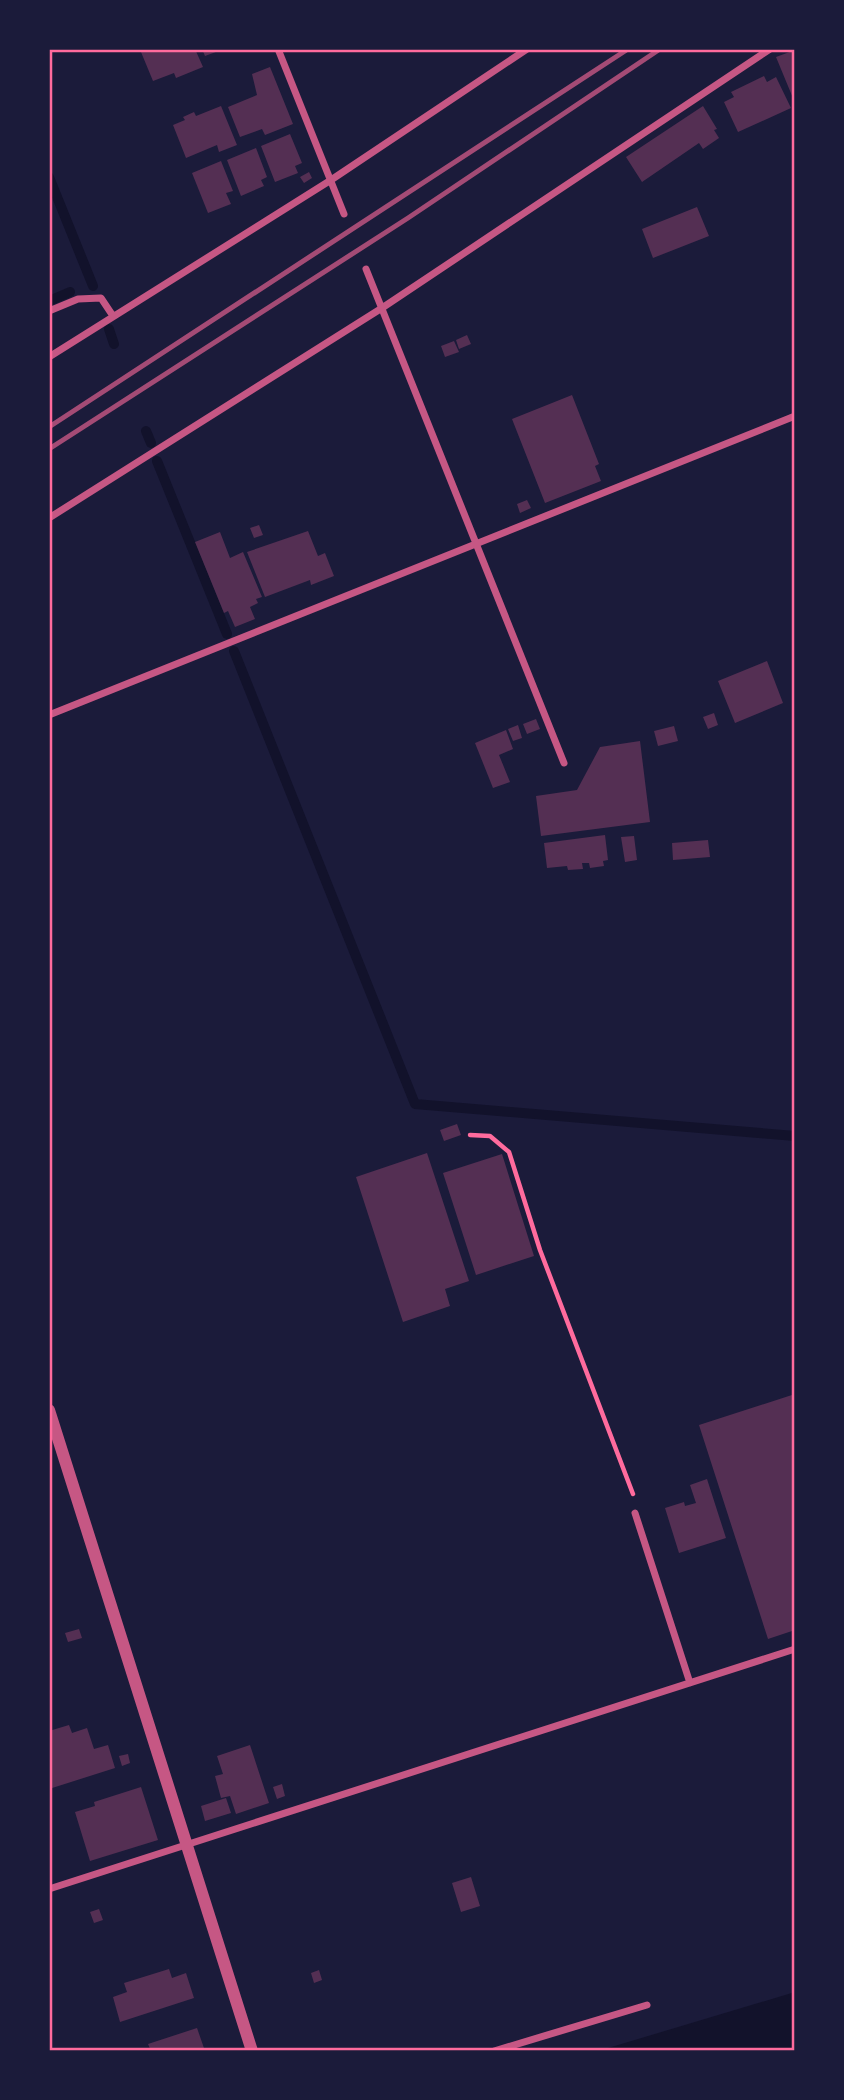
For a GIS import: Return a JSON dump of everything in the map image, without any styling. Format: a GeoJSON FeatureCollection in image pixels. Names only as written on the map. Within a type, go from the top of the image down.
{"type":"FeatureCollection","features":[{"type":"Feature","properties":{"kind":"street"},"geometry":{"type":"LineString","coordinates":[[278,49],[344,214]]}},
{"type":"Feature","properties":{"kind":"street"},"geometry":{"type":"LineString","coordinates":[[49,357],[331,180],[527,49]]}},
{"type":"Feature","properties":{"kind":"street"},"geometry":{"type":"LineString","coordinates":[[49,518],[382,308],[769,49]]}},
{"type":"Feature","properties":{"kind":"street"},"geometry":{"type":"LineString","coordinates":[[366,268],[564,763]]}},
{"type":"Feature","properties":{"kind":"street"},"geometry":{"type":"LineString","coordinates":[[49,311],[78,299],[101,299],[113,316]]}},
{"type":"Feature","properties":{"kind":"street"},"geometry":{"type":"LineString","coordinates":[[49,715],[795,416]]}},
{"type":"Feature","properties":{"kind":"street"},"geometry":{"type":"LineString","coordinates":[[49,1410],[252,2051]]}},
{"type":"Feature","properties":{"kind":"street"},"geometry":{"type":"LineString","coordinates":[[635,1513],[690,1683]]}},
{"type":"Feature","properties":{"kind":"street"},"geometry":{"type":"LineString","coordinates":[[49,1889],[795,1649]]}},
{"type":"Feature","properties":{"kind":"street"},"geometry":{"type":"LineString","coordinates":[[494,2051],[647,2005]]}},
{"type":"Feature","properties":{"kind":"path"},"geometry":{"type":"LineString","coordinates":[[470,1135],[490,1136],[509,1152],[540,1250],[632,1486],[635,1513]]}},
{"type":"Feature","properties":{"kind":"shaded area"},"geometry":{"type":"Polygon","coordinates":[[[795,1992],[795,2051],[598,2051],[795,1992]]]}},
{"type":"Feature","properties":{"kind":"building"},"geometry":{"type":"Polygon","coordinates":[[[150,49],[195,49],[203,67],[176,78],[174,73],[153,81],[141,52],[150,49]]]}},
{"type":"Feature","properties":{"kind":"building"},"geometry":{"type":"Polygon","coordinates":[[[202,49],[224,49],[205,56],[202,49]]]}},
{"type":"Feature","properties":{"kind":"building"},"geometry":{"type":"Polygon","coordinates":[[[795,50],[795,103],[776,57],[795,50]]]}},
{"type":"Feature","properties":{"kind":"building"},"geometry":{"type":"Polygon","coordinates":[[[270,67],[293,124],[265,135],[262,129],[240,137],[228,107],[257,95],[252,74],[270,67]]]}},
{"type":"Feature","properties":{"kind":"building"},"geometry":{"type":"Polygon","coordinates":[[[764,76],[767,82],[776,77],[791,108],[738,132],[724,102],[734,97],[731,92],[764,76]]]}},
{"type":"Feature","properties":{"kind":"building"},"geometry":{"type":"Polygon","coordinates":[[[221,106],[237,145],[219,152],[217,145],[186,158],[173,125],[194,112],[196,116],[221,106]]]}},
{"type":"Feature","properties":{"kind":"building"},"geometry":{"type":"Polygon","coordinates":[[[703,106],[717,129],[714,130],[719,138],[703,149],[699,143],[642,182],[626,157],[703,106]]]}},
{"type":"Feature","properties":{"kind":"building"},"geometry":{"type":"Polygon","coordinates":[[[290,134],[302,163],[295,166],[298,173],[275,182],[261,146],[290,134]]]}},
{"type":"Feature","properties":{"kind":"building"},"geometry":{"type":"Polygon","coordinates":[[[256,148],[267,177],[261,180],[264,186],[241,196],[227,160],[256,148]]]}},
{"type":"Feature","properties":{"kind":"building"},"geometry":{"type":"Polygon","coordinates":[[[221,161],[233,191],[226,193],[231,204],[208,213],[192,173],[221,161]]]}},
{"type":"Feature","properties":{"kind":"building"},"geometry":{"type":"Polygon","coordinates":[[[309,172],[312,178],[304,183],[300,177],[309,172]]]}},
{"type":"Feature","properties":{"kind":"building"},"geometry":{"type":"Polygon","coordinates":[[[697,207],[709,236],[653,258],[642,229],[697,207]]]}},
{"type":"Feature","properties":{"kind":"building"},"geometry":{"type":"Polygon","coordinates":[[[467,335],[471,344],[459,349],[456,340],[467,335]]]}},
{"type":"Feature","properties":{"kind":"building"},"geometry":{"type":"Polygon","coordinates":[[[454,341],[459,352],[445,357],[441,346],[454,341]]]}},
{"type":"Feature","properties":{"kind":"building"},"geometry":{"type":"Polygon","coordinates":[[[572,395],[599,464],[595,466],[601,481],[545,503],[512,419],[572,395]]]}},
{"type":"Feature","properties":{"kind":"building"},"geometry":{"type":"Polygon","coordinates":[[[527,500],[531,508],[520,513],[517,504],[527,500]]]}},
{"type":"Feature","properties":{"kind":"building"},"geometry":{"type":"Polygon","coordinates":[[[259,525],[263,535],[254,538],[250,528],[259,525]]]}},
{"type":"Feature","properties":{"kind":"building"},"geometry":{"type":"Polygon","coordinates":[[[308,531],[318,556],[325,553],[334,576],[311,585],[310,580],[265,597],[247,552],[308,531]]]}},
{"type":"Feature","properties":{"kind":"building"},"geometry":{"type":"Polygon","coordinates":[[[220,532],[230,558],[243,552],[262,597],[256,599],[258,603],[250,607],[255,619],[235,627],[228,611],[224,613],[195,542],[220,532]]]}},
{"type":"Feature","properties":{"kind":"building"},"geometry":{"type":"Polygon","coordinates":[[[767,661],[783,703],[735,723],[718,681],[767,661]]]}},
{"type":"Feature","properties":{"kind":"building"},"geometry":{"type":"Polygon","coordinates":[[[714,713],[718,725],[708,729],[703,717],[714,713]]]}},
{"type":"Feature","properties":{"kind":"building"},"geometry":{"type":"Polygon","coordinates":[[[536,719],[540,729],[527,734],[523,724],[536,719]]]}},
{"type":"Feature","properties":{"kind":"building"},"geometry":{"type":"Polygon","coordinates":[[[518,725],[522,738],[513,741],[508,729],[518,725]]]}},
{"type":"Feature","properties":{"kind":"building"},"geometry":{"type":"Polygon","coordinates":[[[674,726],[678,741],[658,746],[654,731],[674,726]]]}},
{"type":"Feature","properties":{"kind":"building"},"geometry":{"type":"Polygon","coordinates":[[[506,730],[513,749],[499,755],[510,782],[493,788],[475,743],[506,730]]]}},
{"type":"Feature","properties":{"kind":"building"},"geometry":{"type":"Polygon","coordinates":[[[640,741],[650,822],[541,836],[536,796],[577,790],[600,747],[640,741]]]}},
{"type":"Feature","properties":{"kind":"building"},"geometry":{"type":"Polygon","coordinates":[[[605,835],[608,860],[603,861],[604,866],[590,868],[589,863],[582,863],[583,869],[568,870],[567,866],[547,868],[544,843],[605,835]]]}},
{"type":"Feature","properties":{"kind":"building"},"geometry":{"type":"Polygon","coordinates":[[[634,836],[637,860],[625,862],[621,837],[634,836]]]}},
{"type":"Feature","properties":{"kind":"building"},"geometry":{"type":"Polygon","coordinates":[[[708,840],[710,857],[673,860],[672,843],[708,840]]]}},
{"type":"Feature","properties":{"kind":"building"},"geometry":{"type":"Polygon","coordinates":[[[457,1124],[461,1135],[444,1141],[440,1130],[457,1124]]]}},
{"type":"Feature","properties":{"kind":"building"},"geometry":{"type":"Polygon","coordinates":[[[427,1153],[469,1281],[445,1289],[450,1306],[403,1322],[356,1177],[427,1153]]]}},
{"type":"Feature","properties":{"kind":"building"},"geometry":{"type":"Polygon","coordinates":[[[502,1154],[534,1256],[476,1275],[443,1173],[502,1154]]]}},
{"type":"Feature","properties":{"kind":"building"},"geometry":{"type":"Polygon","coordinates":[[[795,1394],[795,1630],[768,1639],[699,1425],[795,1394]]]}},
{"type":"Feature","properties":{"kind":"building"},"geometry":{"type":"Polygon","coordinates":[[[707,1479],[726,1538],[679,1553],[665,1508],[684,1502],[685,1506],[696,1503],[690,1485],[707,1479]]]}},
{"type":"Feature","properties":{"kind":"building"},"geometry":{"type":"Polygon","coordinates":[[[79,1629],[82,1638],[68,1642],[65,1633],[79,1629]]]}},
{"type":"Feature","properties":{"kind":"building"},"geometry":{"type":"Polygon","coordinates":[[[69,1725],[72,1733],[87,1728],[94,1749],[108,1745],[115,1768],[49,1789],[49,1731],[69,1725]]]}},
{"type":"Feature","properties":{"kind":"building"},"geometry":{"type":"Polygon","coordinates":[[[250,1745],[269,1803],[236,1814],[230,1796],[221,1798],[215,1776],[223,1774],[217,1756],[250,1745]]]}},
{"type":"Feature","properties":{"kind":"building"},"geometry":{"type":"Polygon","coordinates":[[[128,1754],[130,1763],[122,1766],[119,1756],[128,1754]]]}},
{"type":"Feature","properties":{"kind":"building"},"geometry":{"type":"Polygon","coordinates":[[[282,1784],[285,1796],[277,1799],[273,1787],[282,1784]]]}},
{"type":"Feature","properties":{"kind":"building"},"geometry":{"type":"Polygon","coordinates":[[[141,1787],[158,1840],[90,1861],[75,1812],[95,1806],[94,1802],[141,1787]]]}},
{"type":"Feature","properties":{"kind":"building"},"geometry":{"type":"Polygon","coordinates":[[[226,1798],[231,1813],[205,1821],[201,1806],[226,1798]]]}},
{"type":"Feature","properties":{"kind":"building"},"geometry":{"type":"Polygon","coordinates":[[[471,1877],[480,1906],[461,1912],[452,1883],[471,1877]]]}},
{"type":"Feature","properties":{"kind":"building"},"geometry":{"type":"Polygon","coordinates":[[[99,1909],[103,1920],[94,1923],[90,1912],[99,1909]]]}},
{"type":"Feature","properties":{"kind":"building"},"geometry":{"type":"Polygon","coordinates":[[[169,1969],[172,1978],[186,1973],[194,1998],[120,2022],[113,1997],[127,1992],[124,1983],[169,1969]]]}},
{"type":"Feature","properties":{"kind":"building"},"geometry":{"type":"Polygon","coordinates":[[[319,1970],[322,1980],[314,1983],[311,1973],[319,1970]]]}},
{"type":"Feature","properties":{"kind":"building"},"geometry":{"type":"Polygon","coordinates":[[[197,2028],[205,2051],[151,2051],[148,2044],[197,2028]]]}},
{"type":"Feature","properties":{"kind":"waterway"},"geometry":{"type":"LineString","coordinates":[[49,177],[93,286]]}},
{"type":"Feature","properties":{"kind":"waterway"},"geometry":{"type":"LineString","coordinates":[[49,301],[70,292]]}},
{"type":"Feature","properties":{"kind":"waterway"},"geometry":{"type":"LineString","coordinates":[[109,329],[114,344]]}},
{"type":"Feature","properties":{"kind":"waterway"},"geometry":{"type":"LineString","coordinates":[[146,431],[151,443]]}},
{"type":"Feature","properties":{"kind":"waterway"},"geometry":{"type":"LineString","coordinates":[[157,461],[227,634]]}},
{"type":"Feature","properties":{"kind":"waterway"},"geometry":{"type":"LineString","coordinates":[[234,651],[415,1104],[795,1136]]}},
{"type":"Feature","properties":{"kind":"railway"},"geometry":{"type":"LineString","coordinates":[[49,427],[628,49]]}},
{"type":"Feature","properties":{"kind":"railway"},"geometry":{"type":"LineString","coordinates":[[49,449],[408,218],[660,49]]}}]}
